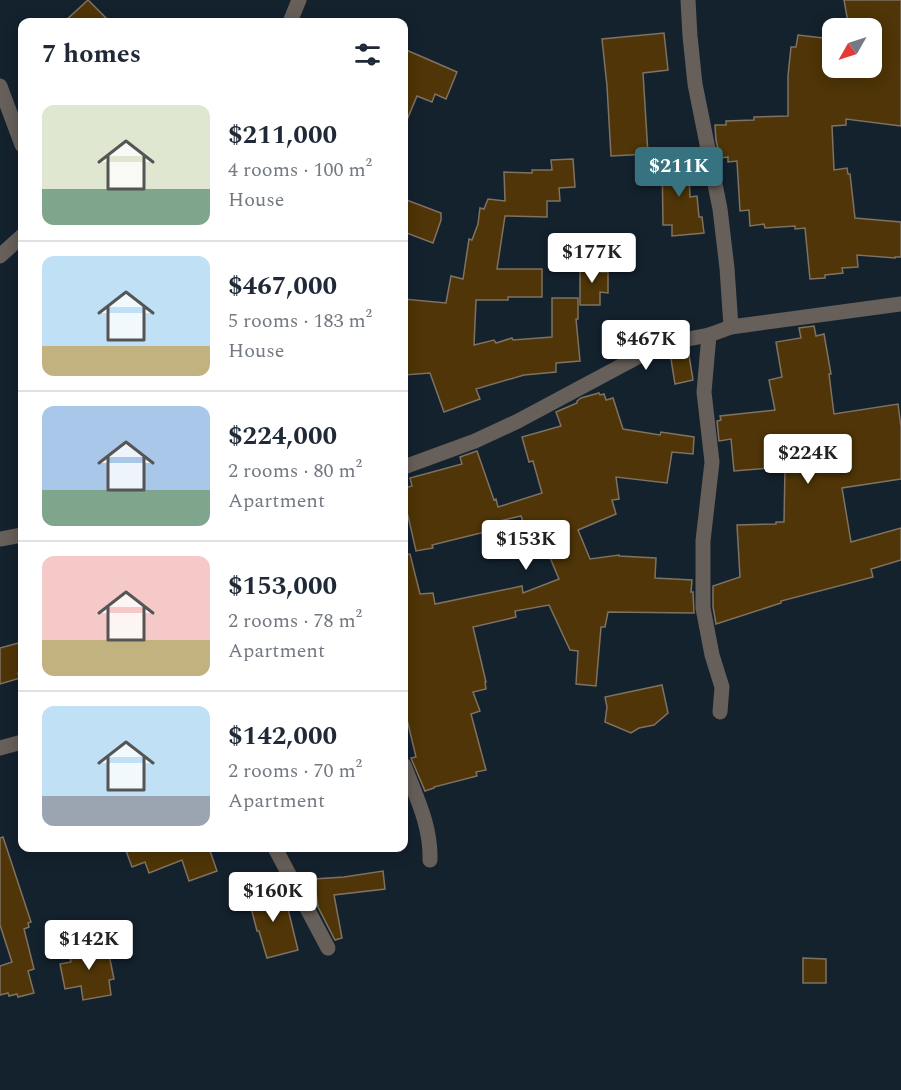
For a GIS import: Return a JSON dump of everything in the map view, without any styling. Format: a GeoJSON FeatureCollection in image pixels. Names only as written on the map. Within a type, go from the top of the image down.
{"type":"FeatureCollection","features":[{"type":"Feature","properties":{"kind":"street"},"geometry":{"type":"LineString","coordinates":[[292,18],[299,0]]}},
{"type":"Feature","properties":{"kind":"street"},"geometry":{"type":"LineString","coordinates":[[688,0],[695,84],[720,209],[732,327]]}},
{"type":"Feature","properties":{"kind":"street"},"geometry":{"type":"LineString","coordinates":[[0,86],[18,134]]}},
{"type":"Feature","properties":{"kind":"street"},"geometry":{"type":"LineString","coordinates":[[0,256],[18,240]]}},
{"type":"Feature","properties":{"kind":"street"},"geometry":{"type":"LineString","coordinates":[[408,466],[475,441],[518,421],[662,344],[709,335],[732,327],[901,304]]}},
{"type":"Feature","properties":{"kind":"street"},"geometry":{"type":"LineString","coordinates":[[709,335],[704,392],[712,462],[703,541],[704,608],[712,654],[722,687],[720,712]]}},
{"type":"Feature","properties":{"kind":"street"},"geometry":{"type":"LineString","coordinates":[[0,539],[18,536]]}},
{"type":"Feature","properties":{"kind":"street"},"geometry":{"type":"LineString","coordinates":[[0,748],[18,743]]}},
{"type":"Feature","properties":{"kind":"street"},"geometry":{"type":"LineString","coordinates":[[408,775],[428,832],[430,860]]}},
{"type":"Feature","properties":{"kind":"street"},"geometry":{"type":"LineString","coordinates":[[277,852],[328,948]]}},
{"type":"Feature","properties":{"kind":"building"},"geometry":{"type":"Polygon","coordinates":[[[88,0],[106,18],[68,18],[88,0]]]}},
{"type":"Feature","properties":{"kind":"building"},"geometry":{"type":"Polygon","coordinates":[[[844,0],[901,0],[901,126],[846,119],[846,125],[832,126],[834,170],[847,168],[850,174],[855,218],[901,222],[901,257],[857,255],[858,267],[842,268],[843,273],[810,279],[805,228],[795,229],[795,226],[765,228],[764,224],[750,226],[749,210],[740,211],[737,161],[728,162],[728,157],[720,158],[715,125],[726,125],[726,121],[754,120],[754,117],[788,116],[791,47],[796,47],[798,35],[822,38],[822,78],[882,78],[882,18],[847,18],[844,0]]]}},
{"type":"Feature","properties":{"kind":"building"},"geometry":{"type":"Polygon","coordinates":[[[664,33],[668,70],[643,73],[648,154],[611,156],[602,39],[664,33]]]}},
{"type":"Feature","properties":{"kind":"building"},"geometry":{"type":"Polygon","coordinates":[[[408,51],[457,72],[446,99],[435,94],[432,102],[417,96],[408,117],[408,51]]]}},
{"type":"Feature","properties":{"kind":"building"},"geometry":{"type":"Polygon","coordinates":[[[688,156],[690,197],[697,196],[699,217],[702,217],[704,233],[672,236],[672,225],[663,225],[662,157],[688,156]]]}},
{"type":"Feature","properties":{"kind":"building"},"geometry":{"type":"Polygon","coordinates":[[[573,159],[575,187],[559,188],[560,201],[547,201],[547,217],[505,216],[497,269],[542,269],[542,297],[476,300],[474,345],[494,340],[496,343],[512,338],[513,340],[552,337],[552,298],[578,298],[578,319],[576,319],[580,361],[556,363],[556,372],[524,375],[476,389],[480,399],[444,412],[430,373],[408,375],[408,299],[446,303],[451,276],[463,279],[469,239],[472,240],[478,224],[480,208],[484,209],[488,199],[505,201],[504,172],[532,173],[532,170],[552,170],[551,160],[573,159]]]}},
{"type":"Feature","properties":{"kind":"building"},"geometry":{"type":"Polygon","coordinates":[[[408,201],[441,213],[441,220],[433,243],[408,234],[408,201]]]}},
{"type":"Feature","properties":{"kind":"building"},"geometry":{"type":"Polygon","coordinates":[[[580,263],[600,263],[600,272],[608,272],[608,293],[600,292],[600,305],[580,305],[580,263]]]}},
{"type":"Feature","properties":{"kind":"building"},"geometry":{"type":"Polygon","coordinates":[[[814,326],[816,336],[824,334],[831,374],[829,374],[834,414],[898,404],[901,427],[901,479],[842,488],[851,542],[901,528],[901,560],[871,569],[873,577],[781,601],[781,603],[716,624],[713,586],[740,577],[737,525],[784,522],[785,468],[734,471],[731,439],[719,441],[717,421],[721,420],[720,416],[775,410],[769,380],[782,377],[776,342],[801,338],[799,328],[814,326]]]}},
{"type":"Feature","properties":{"kind":"building"},"geometry":{"type":"Polygon","coordinates":[[[688,349],[693,380],[675,384],[670,353],[688,349]]]}},
{"type":"Feature","properties":{"kind":"building"},"geometry":{"type":"Polygon","coordinates":[[[599,393],[604,394],[606,400],[613,398],[623,429],[660,435],[661,432],[694,437],[693,454],[672,452],[667,483],[616,477],[619,499],[612,500],[616,514],[578,530],[590,559],[619,555],[656,558],[655,578],[692,580],[694,613],[608,612],[605,627],[601,627],[596,686],[576,684],[578,651],[570,650],[549,605],[515,611],[516,617],[473,627],[486,689],[473,692],[480,711],[471,714],[486,770],[476,772],[477,776],[425,791],[411,758],[416,757],[408,724],[408,554],[410,554],[420,594],[433,593],[435,604],[522,586],[523,593],[559,579],[538,529],[527,533],[521,516],[491,523],[493,530],[416,551],[408,516],[408,487],[412,486],[410,478],[462,464],[460,457],[477,451],[498,507],[542,493],[533,461],[529,462],[522,437],[561,426],[556,412],[577,403],[581,398],[599,393]]]}},
{"type":"Feature","properties":{"kind":"building"},"geometry":{"type":"Polygon","coordinates":[[[18,643],[18,679],[0,684],[0,648],[18,643]]]}},
{"type":"Feature","properties":{"kind":"building"},"geometry":{"type":"Polygon","coordinates":[[[662,685],[668,713],[654,725],[639,728],[631,733],[605,722],[607,707],[605,697],[662,685]]]}},
{"type":"Feature","properties":{"kind":"building"},"geometry":{"type":"Polygon","coordinates":[[[3,837],[31,922],[28,923],[29,927],[24,929],[34,969],[28,971],[34,993],[18,997],[17,994],[9,996],[8,993],[0,995],[0,966],[12,962],[0,925],[0,838],[3,837]]]}},
{"type":"Feature","properties":{"kind":"building"},"geometry":{"type":"Polygon","coordinates":[[[126,852],[210,852],[217,871],[189,881],[182,860],[149,873],[145,862],[132,867],[126,852]]]}},
{"type":"Feature","properties":{"kind":"building"},"geometry":{"type":"Polygon","coordinates":[[[383,871],[385,889],[334,895],[342,938],[335,940],[318,907],[314,879],[383,871]]]}},
{"type":"Feature","properties":{"kind":"building"},"geometry":{"type":"Polygon","coordinates":[[[278,889],[283,906],[287,905],[298,950],[267,958],[248,896],[278,889]]]}},
{"type":"Feature","properties":{"kind":"building"},"geometry":{"type":"Polygon","coordinates":[[[107,945],[114,979],[109,980],[111,995],[83,1000],[81,986],[65,989],[60,964],[71,962],[68,949],[107,945]]]}},
{"type":"Feature","properties":{"kind":"building"},"geometry":{"type":"Polygon","coordinates":[[[803,958],[826,959],[826,983],[803,983],[803,958]]]}}]}
